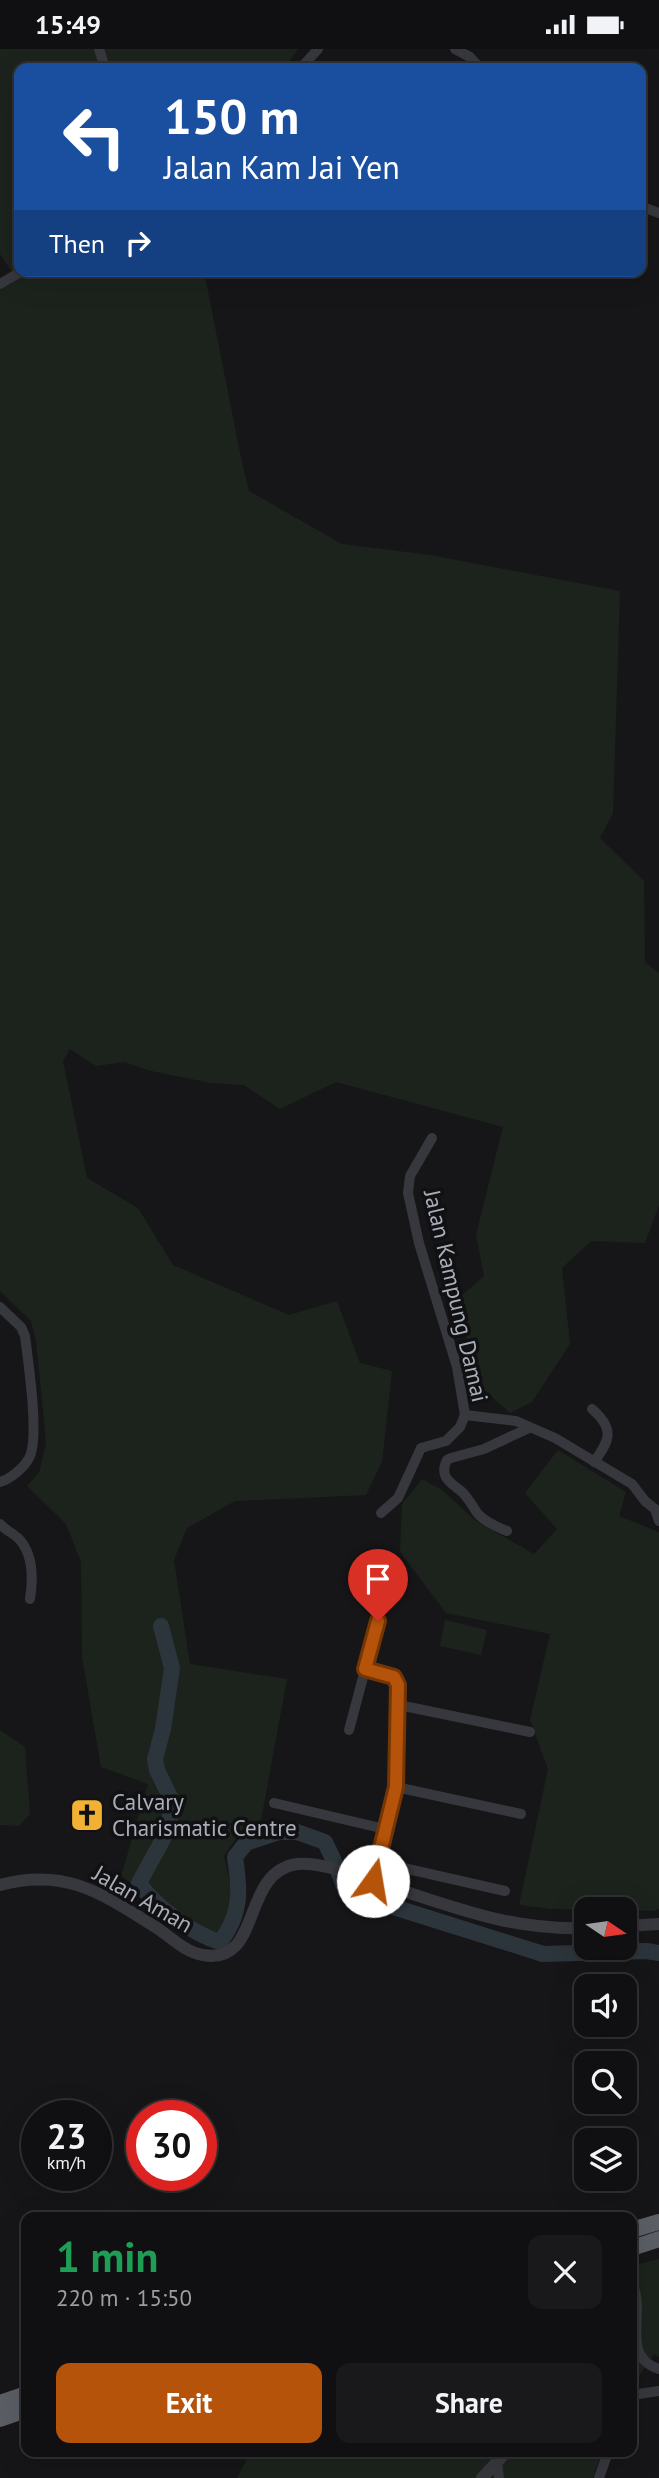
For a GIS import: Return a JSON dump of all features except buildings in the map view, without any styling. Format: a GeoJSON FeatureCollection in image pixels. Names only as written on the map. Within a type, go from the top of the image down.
{"type":"FeatureCollection","features":[{"type":"Feature","properties":{"kind":"highway"},"geometry":{"type":"LineString","coordinates":[[637,2229],[659,2222]]}},
{"type":"Feature","properties":{"kind":"highway"},"geometry":{"type":"LineString","coordinates":[[637,2246],[659,2239]]}},
{"type":"Feature","properties":{"kind":"highway"},"geometry":{"type":"LineString","coordinates":[[0,2403],[21,2396]]}},
{"type":"Feature","properties":{"kind":"highway"},"geometry":{"type":"LineString","coordinates":[[0,2419],[21,2412]]}},
{"type":"Feature","properties":{"kind":"street"},"geometry":{"type":"LineString","coordinates":[[305,63],[318,49]]}},
{"type":"Feature","properties":{"kind":"street"},"geometry":{"type":"LineString","coordinates":[[455,49],[475,63]]}},
{"type":"Feature","properties":{"kind":"street","name":"Jalan Kampung Damai"},"geometry":{"type":"LineString","coordinates":[[382,1513],[398,1499],[421,1448],[446,1441],[460,1427],[465,1415],[457,1367],[419,1243],[408,1193],[411,1176],[432,1138]]}},
{"type":"Feature","properties":{"kind":"street"},"geometry":{"type":"LineString","coordinates":[[0,1307],[21,1327],[25,1336],[33,1405],[30,1457],[1,1485]]}},
{"type":"Feature","properties":{"kind":"street"},"geometry":{"type":"LineString","coordinates":[[592,1409],[603,1419],[608,1433],[608,1441],[594,1462]]}},
{"type":"Feature","properties":{"kind":"street"},"geometry":{"type":"LineString","coordinates":[[465,1415],[516,1421],[555,1438],[632,1484],[655,1509],[659,1521]]}},
{"type":"Feature","properties":{"kind":"street"},"geometry":{"type":"LineString","coordinates":[[507,1531],[480,1517],[461,1491],[449,1483],[443,1468],[451,1458],[484,1449],[529,1428]]}},
{"type":"Feature","properties":{"kind":"street"},"geometry":{"type":"LineString","coordinates":[[0,1524],[18,1537],[28,1555],[33,1581],[30,1599]]}},
{"type":"Feature","properties":{"kind":"street"},"geometry":{"type":"LineString","coordinates":[[349,1730],[378,1621]]}},
{"type":"Feature","properties":{"kind":"street"},"geometry":{"type":"LineString","coordinates":[[365,1669],[394,1677],[398,1685],[399,1705],[396,1787],[373,1881]]}},
{"type":"Feature","properties":{"kind":"street"},"geometry":{"type":"LineString","coordinates":[[399,1705],[530,1732]]}},
{"type":"Feature","properties":{"kind":"street"},"geometry":{"type":"LineString","coordinates":[[396,1787],[521,1814]]}},
{"type":"Feature","properties":{"kind":"street"},"geometry":{"type":"LineString","coordinates":[[274,1804],[385,1829]]}},
{"type":"Feature","properties":{"kind":"street"},"geometry":{"type":"LineString","coordinates":[[377,1862],[505,1891]]}},
{"type":"Feature","properties":{"kind":"street","name":"Jalan Aman"},"geometry":{"type":"LineString","coordinates":[[0,1885],[24,1878],[66,1880],[135,1915],[192,1952],[218,1956],[238,1944],[268,1879],[279,1870],[301,1864],[373,1881],[502,1922],[551,1929],[574,1928]]}},
{"type":"Feature","properties":{"kind":"street"},"geometry":{"type":"LineString","coordinates":[[637,1925],[659,1924]]}},
{"type":"Feature","properties":{"kind":"street"},"geometry":{"type":"LineString","coordinates":[[637,2348],[639,2357],[644,2362],[659,2369]]}},
{"type":"Feature","properties":{"kind":"street"},"geometry":{"type":"LineString","coordinates":[[637,2394],[659,2391]]}},
{"type":"Feature","properties":{"kind":"street"},"geometry":{"type":"LineString","coordinates":[[482,2478],[502,2457]]}},
{"type":"Feature","properties":{"kind":"street"},"geometry":{"type":"LineString","coordinates":[[599,2478],[606,2457]]}},
{"type":"Feature","properties":{"kind":"street"},"geometry":{"type":"LineString","coordinates":[[497,2463],[499,2478]]}},
{"type":"Feature","properties":{"kind":"shaded area"},"geometry":{"type":"Polygon","coordinates":[[[0,49],[298,49],[288,63],[14,63],[14,275],[0,254],[0,49]]]}},
{"type":"Feature","properties":{"kind":"shaded area"},"geometry":{"type":"Polygon","coordinates":[[[15,277],[205,277],[249,491],[342,544],[430,555],[620,591],[613,813],[600,838],[644,881],[645,962],[659,973],[659,1205],[645,1243],[591,1241],[562,1268],[570,1344],[532,1402],[510,1413],[472,1379],[461,1296],[484,1276],[476,1235],[503,1127],[336,1082],[280,1109],[244,1085],[211,1083],[151,1071],[124,1062],[96,1066],[70,1049],[63,1061],[87,1178],[138,1208],[173,1265],[289,1315],[337,1301],[360,1363],[392,1371],[382,1462],[366,1495],[235,1501],[187,1528],[174,1560],[190,1664],[287,1679],[260,1826],[236,1838],[224,1856],[232,1896],[229,1914],[218,1931],[206,1931],[121,1876],[148,1784],[101,1767],[82,1657],[81,1562],[66,1524],[27,1486],[39,1473],[46,1443],[36,1341],[31,1321],[0,1291],[0,290],[17,280],[15,277]]]}},
{"type":"Feature","properties":{"kind":"shaded area"},"geometry":{"type":"Polygon","coordinates":[[[558,1450],[626,1492],[619,1516],[659,1532],[659,1909],[654,1911],[637,1911],[637,1897],[574,1897],[574,1909],[519,1905],[548,1769],[530,1720],[550,1634],[446,1613],[400,1552],[402,1504],[422,1479],[442,1490],[476,1521],[534,1554],[557,1529],[525,1493],[558,1450]]]}},
{"type":"Feature","properties":{"kind":"shaded area"},"geometry":{"type":"Polygon","coordinates":[[[445,1620],[487,1630],[481,1655],[440,1646],[445,1620]]]}},
{"type":"Feature","properties":{"kind":"shaded area"},"geometry":{"type":"Polygon","coordinates":[[[0,1730],[25,1747],[30,1814],[19,1826],[0,1825],[0,1730]]]}},
{"type":"Feature","properties":{"kind":"shaded area"},"geometry":{"type":"Polygon","coordinates":[[[659,2259],[659,2357],[654,2354],[637,2379],[637,2265],[659,2259]]]}},
{"type":"Feature","properties":{"kind":"shaded area"},"geometry":{"type":"Polygon","coordinates":[[[248,2457],[600,2457],[593,2478],[237,2478],[248,2457]]]}},
{"type":"Feature","properties":{"kind":"waterway"},"geometry":{"type":"LineString","coordinates":[[161,1626],[172,1668],[163,1729],[155,1759],[157,1770],[170,1797],[170,1818],[162,1841],[139,1883],[175,1919],[220,1942],[236,1912],[238,1880],[235,1857],[246,1843],[279,1832],[297,1832],[325,1842],[334,1861]]}},
{"type":"Feature","properties":{"kind":"waterway"},"geometry":{"type":"LineString","coordinates":[[338,1871],[346,1892],[543,1954],[647,1951],[659,1953]]}},
{"type":"Feature","properties":{"kind":"place","name":"Calvary Charismatic Centre"},"geometry":{"type":"Point","coordinates":[87,1815]}},
{"type":"Feature","properties":{"kind":"route"},"geometry":{"type":"LineString","coordinates":[[373,1881],[396,1787],[398,1768],[397,1681],[394,1677],[365,1669],[378,1621]]}}]}
